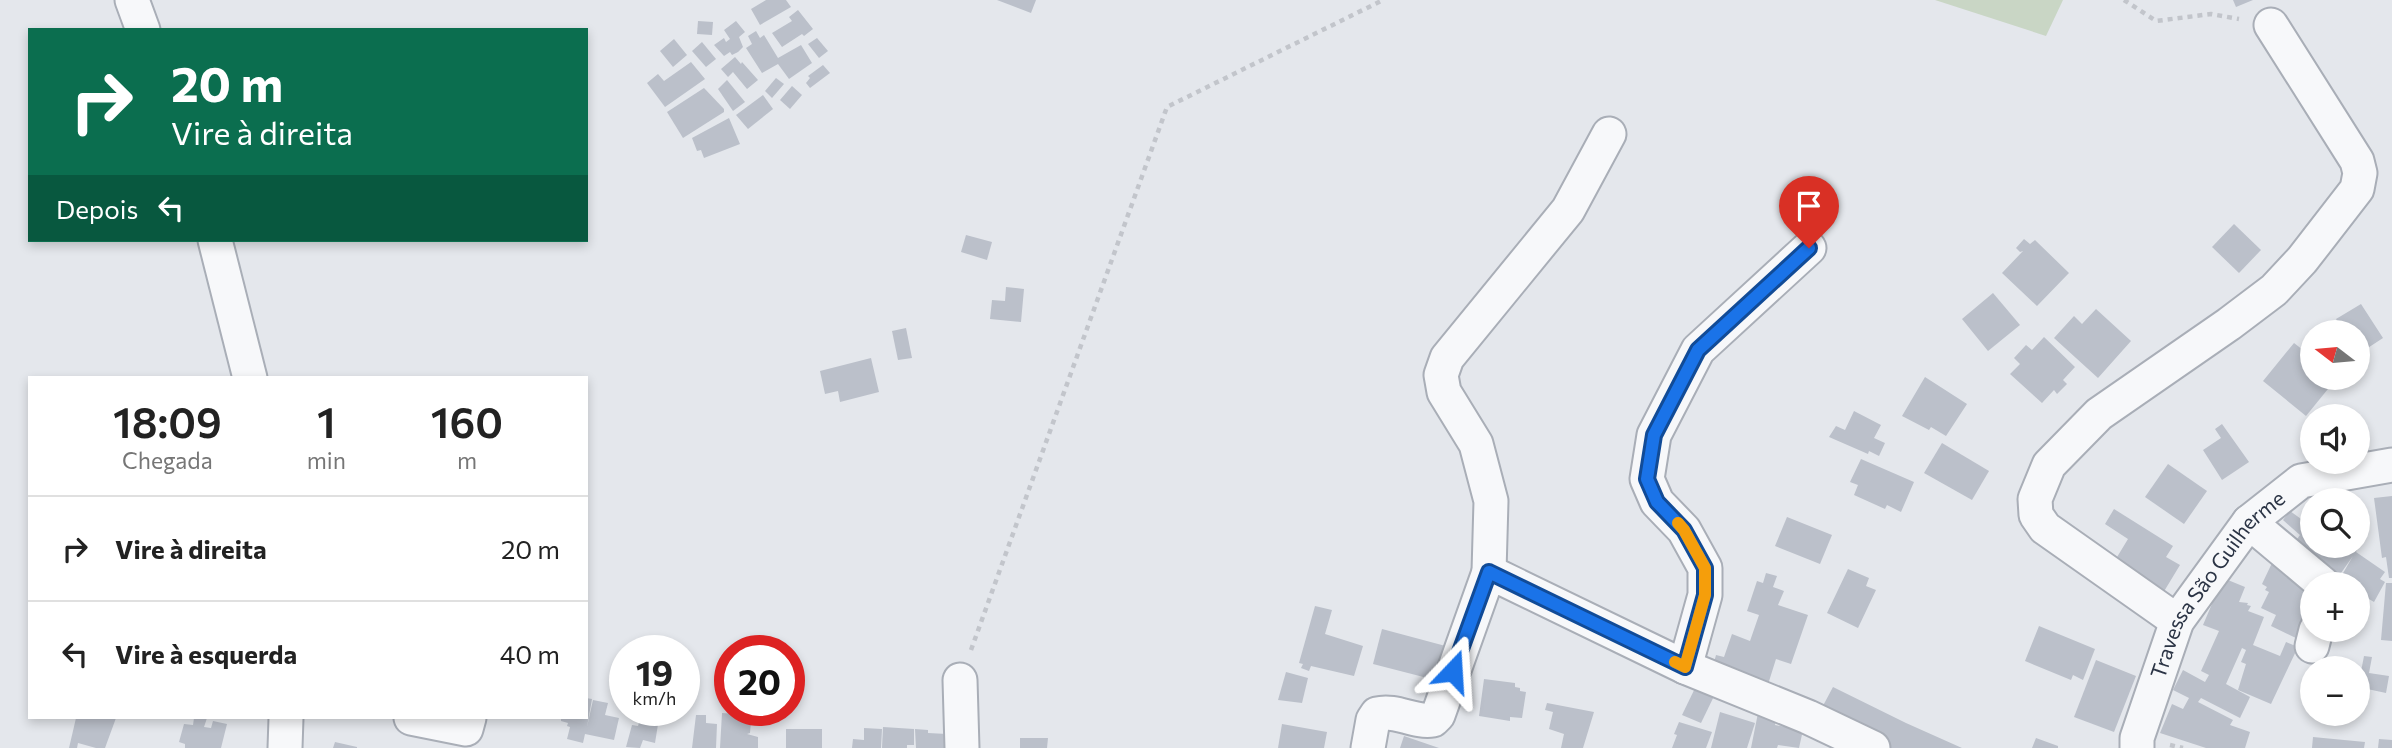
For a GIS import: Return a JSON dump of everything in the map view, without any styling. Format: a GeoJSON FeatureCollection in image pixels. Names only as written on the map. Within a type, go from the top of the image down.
{"type":"FeatureCollection","features":[{"type":"Feature","properties":{"kind":"street"},"geometry":{"type":"LineString","coordinates":[[132,0],[142,28]]}},
{"type":"Feature","properties":{"kind":"street"},"geometry":{"type":"LineString","coordinates":[[2177,621],[2045,528],[2036,515],[2035,499],[2049,465],[2099,414],[2274,290],[2302,260],[2357,189],[2360,173],[2357,161],[2271,25]]}},
{"type":"Feature","properties":{"kind":"street"},"geometry":{"type":"LineString","coordinates":[[1367,748],[1373,720],[1377,714],[1385,712],[1426,721],[1433,720],[1438,715],[1489,572],[1491,501],[1476,444],[1444,392],[1441,375],[1447,358],[1568,210],[1609,134]]}},
{"type":"Feature","properties":{"kind":"street"},"geometry":{"type":"LineString","coordinates":[[216,242],[249,376]]}},
{"type":"Feature","properties":{"kind":"street"},"geometry":{"type":"LineString","coordinates":[[1685,667],[1705,595],[1705,568],[1684,530],[1657,502],[1647,479],[1654,435],[1698,350],[1809,248]]}},
{"type":"Feature","properties":{"kind":"street","name":"Travessa São Guilherme"},"geometry":{"type":"LineString","coordinates":[[2137,748],[2137,738],[2177,621],[2249,522],[2301,481],[2392,465]]}},
{"type":"Feature","properties":{"kind":"street"},"geometry":{"type":"LineString","coordinates":[[2249,522],[2309,572]]}},
{"type":"Feature","properties":{"kind":"street"},"geometry":{"type":"LineString","coordinates":[[1489,572],[1685,667],[1808,717],[1873,748]]}},
{"type":"Feature","properties":{"kind":"street"},"geometry":{"type":"LineString","coordinates":[[960,680],[962,748]]}},
{"type":"Feature","properties":{"kind":"street"},"geometry":{"type":"LineString","coordinates":[[285,748],[286,719]]}},
{"type":"Feature","properties":{"kind":"street"},"geometry":{"type":"LineString","coordinates":[[416,719],[467,729],[469,719]]}},
{"type":"Feature","properties":{"kind":"path"},"geometry":{"type":"LineString","coordinates":[[960,680],[1167,107],[1383,0]]}},
{"type":"Feature","properties":{"kind":"path"},"geometry":{"type":"LineString","coordinates":[[2124,0],[2156,21],[2211,14],[2271,25]]}},
{"type":"Feature","properties":{"kind":"green space"},"geometry":{"type":"Polygon","coordinates":[[[1935,0],[2063,0],[2046,36],[1935,0]]]}},
{"type":"Feature","properties":{"kind":"building"},"geometry":{"type":"Polygon","coordinates":[[[766,0],[786,0],[791,7],[760,25],[751,9],[766,0]]]}},
{"type":"Feature","properties":{"kind":"building"},"geometry":{"type":"Polygon","coordinates":[[[997,0],[1036,0],[1031,13],[997,0]]]}},
{"type":"Feature","properties":{"kind":"building"},"geometry":{"type":"Polygon","coordinates":[[[2233,0],[2253,0],[2236,7],[2233,0]]]}},
{"type":"Feature","properties":{"kind":"building"},"geometry":{"type":"Polygon","coordinates":[[[798,10],[813,29],[782,47],[772,33],[792,21],[789,17],[798,10]]]}},
{"type":"Feature","properties":{"kind":"building"},"geometry":{"type":"Polygon","coordinates":[[[698,21],[713,22],[712,35],[697,34],[698,21]]]}},
{"type":"Feature","properties":{"kind":"building"},"geometry":{"type":"Polygon","coordinates":[[[736,21],[745,32],[739,37],[743,47],[732,55],[730,52],[724,56],[714,45],[724,38],[726,42],[730,39],[724,30],[736,21]]]}},
{"type":"Feature","properties":{"kind":"building"},"geometry":{"type":"Polygon","coordinates":[[[756,31],[760,38],[764,35],[778,58],[801,45],[812,63],[789,79],[778,64],[762,73],[746,48],[752,44],[748,36],[756,31]]]}},
{"type":"Feature","properties":{"kind":"building"},"geometry":{"type":"Polygon","coordinates":[[[817,38],[828,51],[819,58],[808,44],[817,38]]]}},
{"type":"Feature","properties":{"kind":"building"},"geometry":{"type":"Polygon","coordinates":[[[674,39],[687,55],[673,67],[660,51],[674,39]]]}},
{"type":"Feature","properties":{"kind":"building"},"geometry":{"type":"Polygon","coordinates":[[[702,42],[716,59],[706,67],[692,51],[702,42]]]}},
{"type":"Feature","properties":{"kind":"building"},"geometry":{"type":"Polygon","coordinates":[[[735,57],[758,80],[747,89],[733,72],[728,77],[721,69],[735,57]]]}},
{"type":"Feature","properties":{"kind":"building"},"geometry":{"type":"Polygon","coordinates":[[[691,62],[705,79],[665,107],[647,83],[658,74],[664,81],[691,62]]]}},
{"type":"Feature","properties":{"kind":"building"},"geometry":{"type":"Polygon","coordinates":[[[823,65],[830,73],[810,88],[806,83],[810,78],[808,76],[823,65]]]}},
{"type":"Feature","properties":{"kind":"building"},"geometry":{"type":"Polygon","coordinates":[[[776,78],[784,84],[772,98],[765,91],[776,78]]]}},
{"type":"Feature","properties":{"kind":"building"},"geometry":{"type":"Polygon","coordinates":[[[727,80],[745,102],[733,111],[718,89],[727,80]]]}},
{"type":"Feature","properties":{"kind":"building"},"geometry":{"type":"Polygon","coordinates":[[[792,86],[802,95],[790,109],[780,100],[792,86]]]}},
{"type":"Feature","properties":{"kind":"building"},"geometry":{"type":"Polygon","coordinates":[[[704,88],[724,112],[683,138],[667,112],[704,88]]]}},
{"type":"Feature","properties":{"kind":"building"},"geometry":{"type":"Polygon","coordinates":[[[763,95],[773,109],[748,129],[736,115],[763,95]]]}},
{"type":"Feature","properties":{"kind":"building"},"geometry":{"type":"Polygon","coordinates":[[[729,118],[740,144],[704,158],[701,150],[697,151],[692,138],[729,118]]]}},
{"type":"Feature","properties":{"kind":"building"},"geometry":{"type":"Polygon","coordinates":[[[2234,224],[2261,250],[2239,273],[2212,247],[2234,224]]]}},
{"type":"Feature","properties":{"kind":"building"},"geometry":{"type":"Polygon","coordinates":[[[966,235],[992,242],[987,260],[961,252],[966,235]]]}},
{"type":"Feature","properties":{"kind":"building"},"geometry":{"type":"Polygon","coordinates":[[[2024,239],[2030,244],[2035,240],[2069,273],[2037,306],[2002,273],[2023,251],[2020,252],[2016,248],[2024,239]]]}},
{"type":"Feature","properties":{"kind":"building"},"geometry":{"type":"Polygon","coordinates":[[[1006,287],[1024,289],[1021,322],[990,319],[992,300],[1005,301],[1006,287]]]}},
{"type":"Feature","properties":{"kind":"building"},"geometry":{"type":"Polygon","coordinates":[[[1993,293],[2020,325],[1988,351],[1962,319],[1993,293]]]}},
{"type":"Feature","properties":{"kind":"building"},"geometry":{"type":"Polygon","coordinates":[[[2361,304],[2383,338],[2370,346],[2370,320],[2336,319],[2361,304]]]}},
{"type":"Feature","properties":{"kind":"building"},"geometry":{"type":"Polygon","coordinates":[[[2096,309],[2131,341],[2098,378],[2054,338],[2074,316],[2082,324],[2096,309]]]}},
{"type":"Feature","properties":{"kind":"building"},"geometry":{"type":"Polygon","coordinates":[[[906,328],[912,358],[898,360],[892,331],[906,328]]]}},
{"type":"Feature","properties":{"kind":"building"},"geometry":{"type":"Polygon","coordinates":[[[2044,337],[2075,367],[2063,380],[2067,384],[2057,394],[2054,390],[2042,403],[2010,374],[2020,364],[2014,358],[2026,345],[2032,350],[2044,337]]]}},
{"type":"Feature","properties":{"kind":"building"},"geometry":{"type":"Polygon","coordinates":[[[2294,343],[2300,348],[2300,390],[2327,390],[2316,404],[2300,404],[2300,411],[2263,381],[2294,343]]]}},
{"type":"Feature","properties":{"kind":"building"},"geometry":{"type":"Polygon","coordinates":[[[871,358],[879,392],[840,402],[838,391],[825,394],[820,371],[871,358]]]}},
{"type":"Feature","properties":{"kind":"building"},"geometry":{"type":"Polygon","coordinates":[[[1925,377],[1967,404],[1946,436],[1902,416],[1925,377]]]}},
{"type":"Feature","properties":{"kind":"building"},"geometry":{"type":"Polygon","coordinates":[[[1854,411],[1881,425],[1874,438],[1885,443],[1879,456],[1829,437],[1836,426],[1845,430],[1854,411]]]}},
{"type":"Feature","properties":{"kind":"building"},"geometry":{"type":"Polygon","coordinates":[[[2222,424],[2249,462],[2222,480],[2203,450],[2221,438],[2215,429],[2222,424]]]}},
{"type":"Feature","properties":{"kind":"building"},"geometry":{"type":"Polygon","coordinates":[[[1942,443],[1989,471],[1972,500],[1924,473],[1942,443]]]}},
{"type":"Feature","properties":{"kind":"building"},"geometry":{"type":"Polygon","coordinates":[[[1861,459],[1914,482],[1901,512],[1887,505],[1885,509],[1854,495],[1858,485],[1850,482],[1861,459]]]}},
{"type":"Feature","properties":{"kind":"building"},"geometry":{"type":"Polygon","coordinates":[[[2168,464],[2207,491],[2184,524],[2145,497],[2168,464]]]}},
{"type":"Feature","properties":{"kind":"building"},"geometry":{"type":"Polygon","coordinates":[[[2392,496],[2392,578],[2389,578],[2386,557],[2382,558],[2374,498],[2392,496]]]}},
{"type":"Feature","properties":{"kind":"building"},"geometry":{"type":"Polygon","coordinates":[[[2114,509],[2173,546],[2166,557],[2180,565],[2160,598],[2111,567],[2128,539],[2105,524],[2114,509]]]}},
{"type":"Feature","properties":{"kind":"building"},"geometry":{"type":"Polygon","coordinates":[[[2290,511],[2300,518],[2300,535],[2283,520],[2290,511]]]}},
{"type":"Feature","properties":{"kind":"building"},"geometry":{"type":"Polygon","coordinates":[[[1787,517],[1832,535],[1820,564],[1775,546],[1787,517]]]}},
{"type":"Feature","properties":{"kind":"building"},"geometry":{"type":"Polygon","coordinates":[[[2300,535],[2300,553],[2292,546],[2300,535]]]}},
{"type":"Feature","properties":{"kind":"building"},"geometry":{"type":"Polygon","coordinates":[[[2306,558],[2352,558],[2342,572],[2322,572],[2306,558]]]}},
{"type":"Feature","properties":{"kind":"building"},"geometry":{"type":"Polygon","coordinates":[[[2352,558],[2365,558],[2385,572],[2380,579],[2385,582],[2374,602],[2370,600],[2370,572],[2344,572],[2352,558]]]}},
{"type":"Feature","properties":{"kind":"building"},"geometry":{"type":"Polygon","coordinates":[[[2272,563],[2300,581],[2298,639],[2271,626],[2276,615],[2261,608],[2269,592],[2262,584],[2272,563]]]}},
{"type":"Feature","properties":{"kind":"building"},"geometry":{"type":"Polygon","coordinates":[[[1848,569],[1869,578],[1866,586],[1876,590],[1858,628],[1827,613],[1848,569]]]}},
{"type":"Feature","properties":{"kind":"building"},"geometry":{"type":"Polygon","coordinates":[[[1766,573],[1777,576],[1773,587],[1784,591],[1778,605],[1808,615],[1791,664],[1776,659],[1765,694],[1713,666],[1716,655],[1724,657],[1732,634],[1750,641],[1759,615],[1747,611],[1757,581],[1763,583],[1766,573]]]}},
{"type":"Feature","properties":{"kind":"building"},"geometry":{"type":"Polygon","coordinates":[[[2223,578],[2245,587],[2239,602],[2248,603],[2247,605],[2251,606],[2248,611],[2264,617],[2253,645],[2280,656],[2286,642],[2298,647],[2271,704],[2238,690],[2246,664],[2241,662],[2246,650],[2242,648],[2226,684],[2250,697],[2240,718],[2201,698],[2198,702],[2233,720],[2230,725],[2250,732],[2245,748],[2206,748],[2160,733],[2172,704],[2183,709],[2189,698],[2173,690],[2183,670],[2205,682],[2209,675],[2201,671],[2219,631],[2203,625],[2223,578]]]}},
{"type":"Feature","properties":{"kind":"building"},"geometry":{"type":"Polygon","coordinates":[[[2386,583],[2392,583],[2392,641],[2381,640],[2386,583]]]}},
{"type":"Feature","properties":{"kind":"building"},"geometry":{"type":"Polygon","coordinates":[[[1315,606],[1332,610],[1325,634],[1363,646],[1354,676],[1311,666],[1309,671],[1301,668],[1303,664],[1299,663],[1315,606]]]}},
{"type":"Feature","properties":{"kind":"building"},"geometry":{"type":"Polygon","coordinates":[[[2039,626],[2095,649],[2083,680],[2073,675],[2071,680],[2025,661],[2039,626]]]}},
{"type":"Feature","properties":{"kind":"building"},"geometry":{"type":"Polygon","coordinates":[[[1382,629],[1453,648],[1439,681],[1373,664],[1382,629]]]}},
{"type":"Feature","properties":{"kind":"building"},"geometry":{"type":"Polygon","coordinates":[[[2096,660],[2136,676],[2114,732],[2074,717],[2096,660]]]}},
{"type":"Feature","properties":{"kind":"building"},"geometry":{"type":"Polygon","coordinates":[[[1286,672],[1308,678],[1302,703],[1278,700],[1286,672]]]}},
{"type":"Feature","properties":{"kind":"building"},"geometry":{"type":"Polygon","coordinates":[[[2370,673],[2389,676],[2386,693],[2370,690],[2370,673]]]}},
{"type":"Feature","properties":{"kind":"building"},"geometry":{"type":"Polygon","coordinates":[[[1484,679],[1515,683],[1515,687],[1526,692],[1522,718],[1510,717],[1510,721],[1479,716],[1484,679]]]}},
{"type":"Feature","properties":{"kind":"building"},"geometry":{"type":"Polygon","coordinates":[[[1698,682],[1717,690],[1701,723],[1682,715],[1698,682]]]}},
{"type":"Feature","properties":{"kind":"building"},"geometry":{"type":"Polygon","coordinates":[[[1833,687],[1962,748],[1890,748],[1859,732],[1817,717],[1833,687]]]}},
{"type":"Feature","properties":{"kind":"building"},"geometry":{"type":"Polygon","coordinates":[[[588,698],[592,699],[587,727],[593,700],[608,703],[605,715],[609,716],[609,726],[617,726],[614,740],[585,734],[583,743],[567,739],[570,727],[567,726],[568,723],[561,719],[588,719],[588,698]]]}},
{"type":"Feature","properties":{"kind":"building"},"geometry":{"type":"Polygon","coordinates":[[[1547,703],[1594,712],[1583,748],[1561,748],[1564,734],[1549,729],[1553,712],[1545,710],[1547,703]]]}},
{"type":"Feature","properties":{"kind":"building"},"geometry":{"type":"Polygon","coordinates":[[[1759,708],[1777,714],[1775,725],[1803,730],[1799,748],[1778,745],[1777,748],[1751,748],[1759,708]]]}},
{"type":"Feature","properties":{"kind":"building"},"geometry":{"type":"Polygon","coordinates":[[[1720,712],[1755,723],[1747,748],[1711,748],[1720,712]]]}},
{"type":"Feature","properties":{"kind":"building"},"geometry":{"type":"Polygon","coordinates":[[[700,715],[706,715],[706,723],[717,726],[716,748],[692,748],[695,726],[700,726],[700,715]]]}},
{"type":"Feature","properties":{"kind":"building"},"geometry":{"type":"Polygon","coordinates":[[[76,719],[116,719],[105,748],[78,743],[77,748],[69,748],[76,719]]]}},
{"type":"Feature","properties":{"kind":"building"},"geometry":{"type":"Polygon","coordinates":[[[194,719],[207,719],[204,727],[211,728],[213,721],[227,724],[221,748],[185,748],[185,744],[179,742],[184,724],[193,725],[194,719]]]}},
{"type":"Feature","properties":{"kind":"building"},"geometry":{"type":"Polygon","coordinates":[[[1679,722],[1712,732],[1706,748],[1672,748],[1679,722]]]}},
{"type":"Feature","properties":{"kind":"building"},"geometry":{"type":"Polygon","coordinates":[[[1282,724],[1327,732],[1324,748],[1278,748],[1282,724]]]}},
{"type":"Feature","properties":{"kind":"building"},"geometry":{"type":"Polygon","coordinates":[[[632,726],[658,726],[655,743],[643,740],[640,748],[626,747],[632,726]]]}},
{"type":"Feature","properties":{"kind":"building"},"geometry":{"type":"Polygon","coordinates":[[[721,726],[751,726],[750,733],[747,734],[758,737],[758,748],[720,748],[721,726]]]}},
{"type":"Feature","properties":{"kind":"building"},"geometry":{"type":"Polygon","coordinates":[[[883,727],[914,729],[914,745],[907,745],[907,748],[882,748],[883,727]]]}},
{"type":"Feature","properties":{"kind":"building"},"geometry":{"type":"Polygon","coordinates":[[[864,728],[882,729],[881,748],[852,748],[853,739],[864,740],[864,728]]]}},
{"type":"Feature","properties":{"kind":"building"},"geometry":{"type":"Polygon","coordinates":[[[786,729],[822,729],[822,748],[786,748],[786,729]]]}},
{"type":"Feature","properties":{"kind":"building"},"geometry":{"type":"Polygon","coordinates":[[[915,729],[947,734],[947,748],[916,748],[915,729]]]}},
{"type":"Feature","properties":{"kind":"building"},"geometry":{"type":"Polygon","coordinates":[[[1404,736],[1439,748],[1400,748],[1404,736]]]}},
{"type":"Feature","properties":{"kind":"building"},"geometry":{"type":"Polygon","coordinates":[[[2313,737],[2365,742],[2364,748],[2312,748],[2313,737]]]}},
{"type":"Feature","properties":{"kind":"building"},"geometry":{"type":"Polygon","coordinates":[[[1020,738],[1048,738],[1047,748],[1020,748],[1020,738]]]}},
{"type":"Feature","properties":{"kind":"building"},"geometry":{"type":"Polygon","coordinates":[[[2036,738],[2058,746],[2058,748],[2032,748],[2036,738]]]}},
{"type":"Feature","properties":{"kind":"building"},"geometry":{"type":"Polygon","coordinates":[[[2379,739],[2392,740],[2392,748],[2378,748],[2379,739]]]}},
{"type":"Feature","properties":{"kind":"building"},"geometry":{"type":"Polygon","coordinates":[[[335,742],[357,747],[357,748],[333,748],[335,742]]]}},
{"type":"Feature","properties":{"kind":"slow traffic"},"geometry":{"type":"LineString","coordinates":[[1675,662],[1685,667],[1705,595],[1705,568],[1678,523]]}},
{"type":"Feature","properties":{"kind":"route"},"geometry":{"type":"LineString","coordinates":[[1453,671],[1489,572],[1685,667],[1705,595],[1705,568],[1684,530],[1657,502],[1647,479],[1654,435],[1698,350],[1809,248]]}}]}
